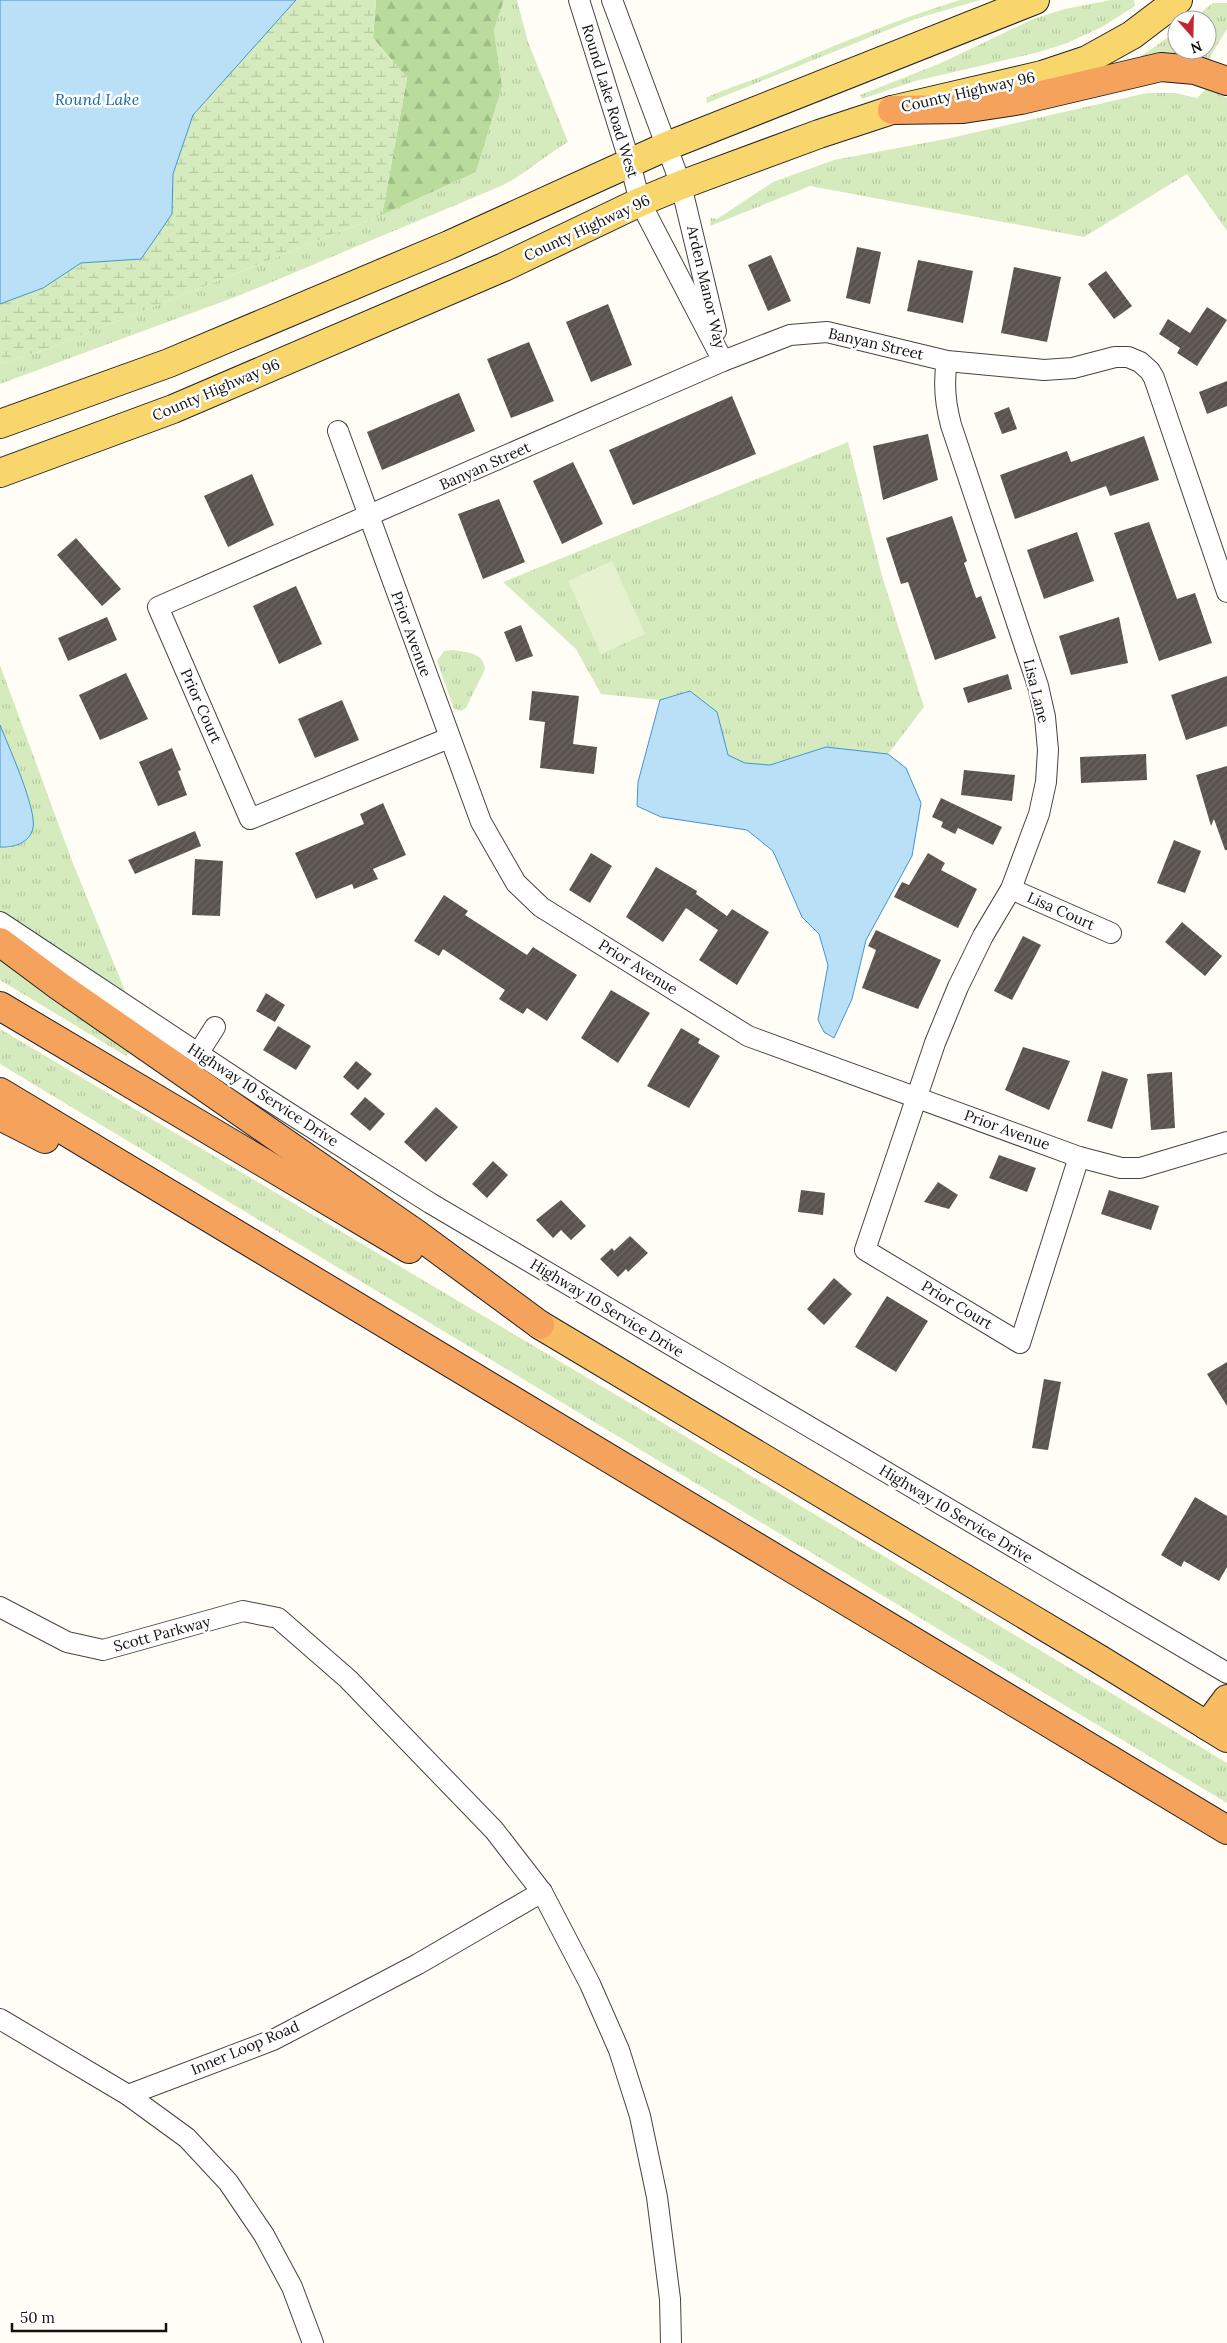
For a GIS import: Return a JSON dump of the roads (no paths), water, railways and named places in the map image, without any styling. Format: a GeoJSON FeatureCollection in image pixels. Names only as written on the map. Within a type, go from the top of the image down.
{"type":"FeatureCollection","features":[{"type":"Feature","properties":{"kind":"highway"},"geometry":{"type":"LineString","coordinates":[[892,110],[963,109],[1021,100],[1161,67],[1195,70],[1227,81]]}},
{"type":"Feature","properties":{"kind":"highway"},"geometry":{"type":"LineString","coordinates":[[0,942],[66,991],[418,1235],[540,1325]]}},
{"type":"Feature","properties":{"kind":"highway"},"geometry":{"type":"LineString","coordinates":[[0,1006],[236,1148],[540,1325],[1074,1644],[1217,1732],[1227,1699]]}},
{"type":"Feature","properties":{"kind":"highway"},"geometry":{"type":"LineString","coordinates":[[0,1092],[1227,1830]]}},
{"type":"Feature","properties":{"kind":"highway"},"geometry":{"type":"LineString","coordinates":[[0,1116],[56,1145],[182,1203]]}},
{"type":"Feature","properties":{"kind":"main road"},"geometry":{"type":"LineString","coordinates":[[0,424],[169,363],[449,245],[592,178],[667,146],[1036,0]]}},
{"type":"Feature","properties":{"kind":"main road","name":"County Highway 96"},"geometry":{"type":"LineString","coordinates":[[0,473],[182,405],[504,267],[640,202],[681,185],[819,134],[892,110],[1042,75],[1087,60],[1132,35],[1178,0]]}},
{"type":"Feature","properties":{"kind":"street","name":"Round Lake Road West"},"geometry":{"type":"LineString","coordinates":[[579,0],[630,163],[640,202]]}},
{"type":"Feature","properties":{"kind":"street"},"geometry":{"type":"LineString","coordinates":[[612,0],[681,185]]}},
{"type":"Feature","properties":{"kind":"street","name":"Arden Manor Way"},"geometry":{"type":"LineString","coordinates":[[681,185],[723,361]]}},
{"type":"Feature","properties":{"kind":"street","name":"Arden Manor Way"},"geometry":{"type":"LineString","coordinates":[[640,202],[723,361]]}},
{"type":"Feature","properties":{"kind":"street","name":"Banyan Street"},"geometry":{"type":"LineString","coordinates":[[369,517],[723,361],[790,335],[827,332],[947,361],[1044,370],[1073,368],[1115,357],[1128,357],[1140,362],[1150,371],[1154,378],[1227,592]]}},
{"type":"Feature","properties":{"kind":"street","name":"Lisa Lane"},"geometry":{"type":"LineString","coordinates":[[918,1097],[935,1043],[958,987],[983,936],[1011,889],[1039,814],[1046,782],[1048,750],[1045,717],[1038,686],[951,425],[946,405],[944,380],[947,361]]}},
{"type":"Feature","properties":{"kind":"street","name":"Prior Avenue"},"geometry":{"type":"LineString","coordinates":[[338,431],[481,822],[516,884],[541,907],[748,1036],[1079,1157],[1121,1168],[1140,1168],[1227,1142]]}},
{"type":"Feature","properties":{"kind":"street","name":"Prior Court"},"geometry":{"type":"LineString","coordinates":[[369,517],[158,607],[250,819],[449,738]]}},
{"type":"Feature","properties":{"kind":"street","name":"Lisa Court"},"geometry":{"type":"LineString","coordinates":[[1011,889],[1111,933]]}},
{"type":"Feature","properties":{"kind":"street","name":"Highway 10 Service Drive"},"geometry":{"type":"LineString","coordinates":[[0,922],[268,1099],[447,1213],[1227,1673]]}},
{"type":"Feature","properties":{"kind":"street"},"geometry":{"type":"LineString","coordinates":[[199,1052],[215,1027]]}},
{"type":"Feature","properties":{"kind":"street","name":"Prior Court"},"geometry":{"type":"LineString","coordinates":[[918,1097],[865,1250],[1020,1343],[1079,1157]]}},
{"type":"Feature","properties":{"kind":"street","name":"Scott Parkway"},"geometry":{"type":"LineString","coordinates":[[0,1606],[68,1642],[103,1650],[243,1611],[278,1618],[348,1678],[494,1830],[542,1892]]}},
{"type":"Feature","properties":{"kind":"street"},"geometry":{"type":"LineString","coordinates":[[542,1892],[590,1984],[619,2050],[640,2116],[657,2197],[670,2298],[671,2343]]}},
{"type":"Feature","properties":{"kind":"street","name":"Inner Loop Road"},"geometry":{"type":"LineString","coordinates":[[128,2095],[273,2040],[418,1964],[542,1892]]}},
{"type":"Feature","properties":{"kind":"street"},"geometry":{"type":"LineString","coordinates":[[0,2019],[128,2095],[187,2138],[228,2182],[264,2235],[292,2287],[314,2343]]}},
{"type":"Feature","properties":{"kind":"water","name":"Round Lake"},"geometry":{"type":"Polygon","coordinates":[[[0,0],[296,0],[193,115],[173,174],[172,214],[141,259],[81,263],[43,288],[0,304],[0,0]]]}},
{"type":"Feature","properties":{"kind":"water"},"geometry":{"type":"Polygon","coordinates":[[[690,691],[717,712],[728,755],[745,763],[770,765],[826,747],[888,754],[906,768],[921,803],[912,856],[866,940],[852,999],[834,1038],[824,1032],[818,1020],[828,965],[819,934],[802,917],[773,851],[747,830],[661,817],[637,806],[638,782],[660,700],[690,691]]]}},
{"type":"Feature","properties":{"kind":"water"},"geometry":{"type":"Polygon","coordinates":[[[0,725],[21,777],[33,819],[33,828],[25,841],[5,847],[0,847],[0,725]]]}}]}
